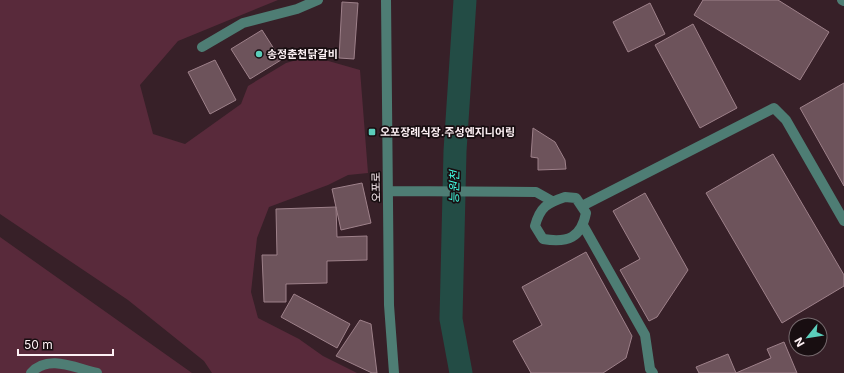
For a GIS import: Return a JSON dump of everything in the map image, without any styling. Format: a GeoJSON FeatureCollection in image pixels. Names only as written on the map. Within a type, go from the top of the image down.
{"type":"FeatureCollection","features":[{"type":"Feature","properties":{"kind":"street"},"geometry":{"type":"LineString","coordinates":[[202,47],[243,23],[298,9],[318,0]]}},
{"type":"Feature","properties":{"kind":"street","name":"오포로"},"geometry":{"type":"LineString","coordinates":[[386,0],[389,305],[394,373]]}},
{"type":"Feature","properties":{"kind":"street"},"geometry":{"type":"LineString","coordinates":[[582,206],[774,108],[786,120],[844,221]]}},
{"type":"Feature","properties":{"kind":"street"},"geometry":{"type":"LineString","coordinates":[[388,191],[536,192],[552,201]]}},
{"type":"Feature","properties":{"kind":"street"},"geometry":{"type":"LineString","coordinates":[[584,227],[571,238],[558,241],[543,239],[535,226],[539,211],[552,201],[565,197],[576,198],[586,212],[584,227],[645,335],[650,368],[653,373]]}},
{"type":"Feature","properties":{"kind":"street"},"geometry":{"type":"LineString","coordinates":[[31,373],[43,364],[52,362],[97,373]]}},
{"type":"Feature","properties":{"kind":"shaded area"},"geometry":{"type":"Polygon","coordinates":[[[0,0],[278,0],[178,41],[140,85],[153,134],[185,144],[241,104],[248,86],[286,63],[311,56],[360,70],[368,173],[348,175],[328,185],[269,207],[257,238],[251,292],[258,318],[299,339],[323,356],[357,373],[212,373],[204,361],[128,300],[0,214],[0,0]]]}},
{"type":"Feature","properties":{"kind":"shaded area"},"geometry":{"type":"Polygon","coordinates":[[[0,237],[192,373],[0,373],[0,237]]]}},
{"type":"Feature","properties":{"kind":"building"},"geometry":{"type":"Polygon","coordinates":[[[703,0],[778,0],[829,32],[800,80],[694,15],[703,0]]]}},
{"type":"Feature","properties":{"kind":"building"},"geometry":{"type":"Polygon","coordinates":[[[342,2],[358,3],[354,59],[339,58],[342,2]]]}},
{"type":"Feature","properties":{"kind":"building"},"geometry":{"type":"Polygon","coordinates":[[[650,3],[665,34],[628,52],[613,22],[650,3]]]}},
{"type":"Feature","properties":{"kind":"building"},"geometry":{"type":"Polygon","coordinates":[[[693,24],[737,108],[700,128],[655,45],[693,24]]]}},
{"type":"Feature","properties":{"kind":"building"},"geometry":{"type":"Polygon","coordinates":[[[262,30],[281,60],[250,79],[231,49],[262,30]]]}},
{"type":"Feature","properties":{"kind":"building"},"geometry":{"type":"Polygon","coordinates":[[[215,60],[236,100],[210,114],[188,72],[215,60]]]}},
{"type":"Feature","properties":{"kind":"building"},"geometry":{"type":"Polygon","coordinates":[[[844,83],[844,186],[800,108],[844,83]]]}},
{"type":"Feature","properties":{"kind":"building"},"geometry":{"type":"Polygon","coordinates":[[[533,128],[555,142],[565,160],[566,169],[538,170],[538,158],[531,157],[533,128]]]}},
{"type":"Feature","properties":{"kind":"building"},"geometry":{"type":"Polygon","coordinates":[[[773,154],[844,275],[844,286],[792,317],[788,317],[788,319],[782,323],[706,193],[773,154]]]}},
{"type":"Feature","properties":{"kind":"building"},"geometry":{"type":"Polygon","coordinates":[[[362,183],[371,223],[341,230],[332,189],[362,183]]]}},
{"type":"Feature","properties":{"kind":"building"},"geometry":{"type":"Polygon","coordinates":[[[645,193],[688,270],[657,317],[649,321],[620,270],[640,259],[613,211],[645,193]]]}},
{"type":"Feature","properties":{"kind":"building"},"geometry":{"type":"Polygon","coordinates":[[[336,207],[337,237],[367,236],[367,260],[327,261],[327,283],[286,284],[286,302],[264,302],[262,255],[277,255],[276,209],[336,207]]]}},
{"type":"Feature","properties":{"kind":"building"},"geometry":{"type":"Polygon","coordinates":[[[586,252],[632,336],[626,358],[603,373],[531,373],[513,341],[542,325],[522,287],[586,252]]]}},
{"type":"Feature","properties":{"kind":"building"},"geometry":{"type":"Polygon","coordinates":[[[294,294],[350,324],[337,348],[281,317],[294,294]]]}},
{"type":"Feature","properties":{"kind":"building"},"geometry":{"type":"Polygon","coordinates":[[[360,320],[371,324],[377,373],[372,373],[336,356],[360,320]]]}},
{"type":"Feature","properties":{"kind":"building"},"geometry":{"type":"Polygon","coordinates":[[[784,342],[788,352],[788,357],[790,357],[797,373],[736,373],[771,358],[767,349],[784,342]]]}},
{"type":"Feature","properties":{"kind":"building"},"geometry":{"type":"Polygon","coordinates":[[[728,354],[736,373],[699,373],[696,367],[728,354]]]}},
{"type":"Feature","properties":{"kind":"waterway","name":"능원천"},"geometry":{"type":"LineString","coordinates":[[461,373],[451,319],[455,151],[465,0]]}},
{"type":"Feature","properties":{"kind":"place","name":"송정춘천닭갈비"},"geometry":{"type":"Point","coordinates":[259,54]}},
{"type":"Feature","properties":{"kind":"place","name":"오포장례식장.주성엔지니어링"},"geometry":{"type":"Point","coordinates":[372,132]}}]}
